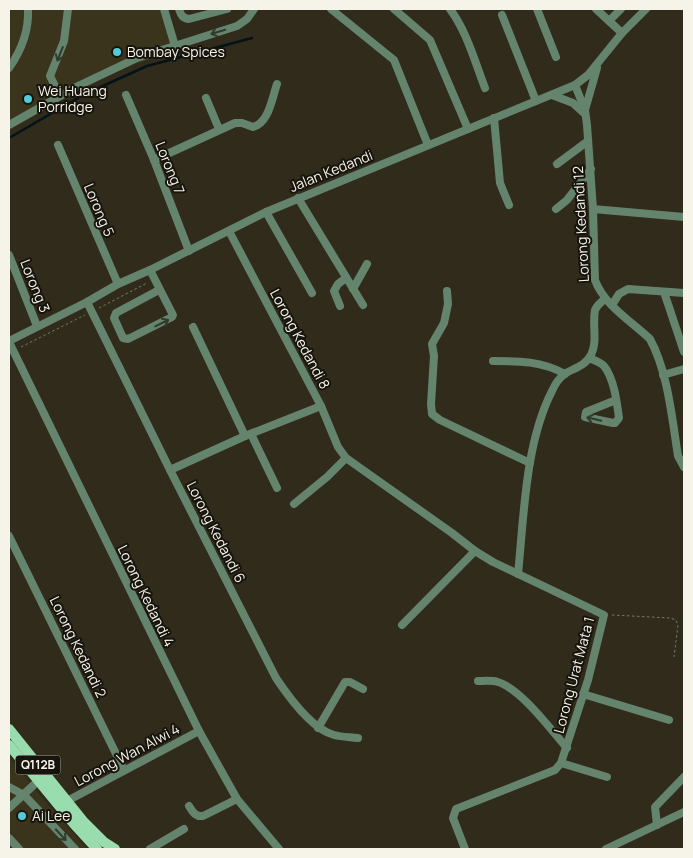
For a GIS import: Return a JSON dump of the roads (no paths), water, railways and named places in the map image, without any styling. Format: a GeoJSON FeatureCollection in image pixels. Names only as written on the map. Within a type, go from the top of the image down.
{"type":"FeatureCollection","features":[{"type":"Feature","properties":{"kind":"main road","name":"Q112B"},"geometry":{"type":"LineString","coordinates":[[9,728],[67,801],[99,837],[114,849]]}},
{"type":"Feature","properties":{"kind":"main road"},"geometry":{"type":"LineString","coordinates":[[9,745],[74,824],[98,849]]}},
{"type":"Feature","properties":{"kind":"street"},"geometry":{"type":"LineString","coordinates":[[9,68],[20,51],[24,39],[28,9]]}},
{"type":"Feature","properties":{"kind":"street"},"geometry":{"type":"LineString","coordinates":[[60,96],[50,76],[64,41],[68,9]]}},
{"type":"Feature","properties":{"kind":"street"},"geometry":{"type":"LineString","coordinates":[[164,9],[174,46]]}},
{"type":"Feature","properties":{"kind":"street"},"geometry":{"type":"LineString","coordinates":[[179,9],[184,18],[189,19],[226,9]]}},
{"type":"Feature","properties":{"kind":"street"},"geometry":{"type":"LineString","coordinates":[[9,126],[78,86],[152,53],[238,26],[247,19],[254,9]]}},
{"type":"Feature","properties":{"kind":"street"},"geometry":{"type":"LineString","coordinates":[[331,9],[394,60],[428,145]]}},
{"type":"Feature","properties":{"kind":"street"},"geometry":{"type":"LineString","coordinates":[[394,9],[430,40],[468,129]]}},
{"type":"Feature","properties":{"kind":"street"},"geometry":{"type":"LineString","coordinates":[[450,9],[458,19],[467,39],[485,88]]}},
{"type":"Feature","properties":{"kind":"street"},"geometry":{"type":"LineString","coordinates":[[537,9],[556,57]]}},
{"type":"Feature","properties":{"kind":"street"},"geometry":{"type":"LineString","coordinates":[[596,9],[622,33]]}},
{"type":"Feature","properties":{"kind":"street"},"geometry":{"type":"LineString","coordinates":[[610,21],[621,9]]}},
{"type":"Feature","properties":{"kind":"street","name":"Jalan Kedandi"},"geometry":{"type":"LineString","coordinates":[[9,342],[118,284],[229,232],[266,212],[575,85],[597,66],[622,33],[646,9]]}},
{"type":"Feature","properties":{"kind":"street"},"geometry":{"type":"LineString","coordinates":[[502,15],[536,101]]}},
{"type":"Feature","properties":{"kind":"street"},"geometry":{"type":"LineString","coordinates":[[585,110],[597,66]]}},
{"type":"Feature","properties":{"kind":"street"},"geometry":{"type":"LineString","coordinates":[[154,160],[234,122],[253,127],[261,124],[265,119],[277,84]]}},
{"type":"Feature","properties":{"kind":"street","name":"Lorong Kedandi 12"},"geometry":{"type":"LineString","coordinates":[[575,85],[587,120],[591,169],[595,280],[598,290],[605,299]]}},
{"type":"Feature","properties":{"kind":"street","name":"Lorong 7"},"geometry":{"type":"LineString","coordinates":[[126,95],[154,160],[189,251]]}},
{"type":"Feature","properties":{"kind":"street"},"geometry":{"type":"LineString","coordinates":[[552,95],[567,99],[579,107],[587,120]]}},
{"type":"Feature","properties":{"kind":"street"},"geometry":{"type":"LineString","coordinates":[[206,98],[219,129]]}},
{"type":"Feature","properties":{"kind":"street"},"geometry":{"type":"LineString","coordinates":[[494,118],[500,183],[509,206]]}},
{"type":"Feature","properties":{"kind":"street"},"geometry":{"type":"LineString","coordinates":[[557,164],[588,141]]}},
{"type":"Feature","properties":{"kind":"street","name":"Lorong 5"},"geometry":{"type":"LineString","coordinates":[[58,146],[118,284]]}},
{"type":"Feature","properties":{"kind":"street"},"geometry":{"type":"LineString","coordinates":[[556,209],[572,195],[591,169]]}},
{"type":"Feature","properties":{"kind":"street"},"geometry":{"type":"LineString","coordinates":[[298,198],[363,305]]}},
{"type":"Feature","properties":{"kind":"street"},"geometry":{"type":"LineString","coordinates":[[593,209],[684,217]]}},
{"type":"Feature","properties":{"kind":"street"},"geometry":{"type":"LineString","coordinates":[[266,212],[312,293]]}},
{"type":"Feature","properties":{"kind":"street","name":"Lorong Kedandi 8"},"geometry":{"type":"LineString","coordinates":[[229,232],[321,406],[338,447],[346,458]]}},
{"type":"Feature","properties":{"kind":"street","name":"Lorong 3"},"geometry":{"type":"LineString","coordinates":[[9,256],[37,326]]}},
{"type":"Feature","properties":{"kind":"street"},"geometry":{"type":"LineString","coordinates":[[353,289],[367,264]]}},
{"type":"Feature","properties":{"kind":"street"},"geometry":{"type":"LineString","coordinates":[[150,270],[173,315],[128,339],[123,338],[114,318],[116,313],[159,290]]}},
{"type":"Feature","properties":{"kind":"street"},"geometry":{"type":"LineString","coordinates":[[340,306],[334,291],[338,284],[346,278]]}},
{"type":"Feature","properties":{"kind":"street"},"geometry":{"type":"LineString","coordinates":[[612,305],[619,294],[628,288],[684,293]]}},
{"type":"Feature","properties":{"kind":"street"},"geometry":{"type":"LineString","coordinates":[[447,291],[448,304],[444,324],[432,344],[434,356],[432,414],[440,420],[530,463]]}},
{"type":"Feature","properties":{"kind":"street"},"geometry":{"type":"LineString","coordinates":[[664,292],[684,352]]}},
{"type":"Feature","properties":{"kind":"street"},"geometry":{"type":"LineString","coordinates":[[518,574],[530,463],[537,432],[551,392],[565,374],[580,366],[589,358],[594,350],[596,310],[605,299],[650,339],[654,347],[663,375],[678,456],[684,467]]}},
{"type":"Feature","properties":{"kind":"street","name":"Lorong Kedandi 6"},"geometry":{"type":"LineString","coordinates":[[87,302],[276,678],[294,702],[318,728],[336,736],[358,738]]}},
{"type":"Feature","properties":{"kind":"street"},"geometry":{"type":"LineString","coordinates":[[192,327],[276,488]]}},
{"type":"Feature","properties":{"kind":"street","name":"Lorong Kedandi 4"},"geometry":{"type":"LineString","coordinates":[[9,342],[199,731],[237,799],[279,849]]}},
{"type":"Feature","properties":{"kind":"street"},"geometry":{"type":"LineString","coordinates":[[589,358],[599,362],[606,370],[616,400]]}},
{"type":"Feature","properties":{"kind":"street"},"geometry":{"type":"LineString","coordinates":[[493,361],[531,362],[554,368],[565,374]]}},
{"type":"Feature","properties":{"kind":"street"},"geometry":{"type":"LineString","coordinates":[[663,375],[684,369]]}},
{"type":"Feature","properties":{"kind":"street"},"geometry":{"type":"LineString","coordinates":[[170,470],[248,435],[321,406]]}},
{"type":"Feature","properties":{"kind":"street"},"geometry":{"type":"LineString","coordinates":[[676,442],[684,440]]}},
{"type":"Feature","properties":{"kind":"street"},"geometry":{"type":"LineString","coordinates":[[294,504],[327,477],[346,458]]}},
{"type":"Feature","properties":{"kind":"street","name":"Lorong Urat Mata 1"},"geometry":{"type":"LineString","coordinates":[[346,458],[475,551],[604,615],[583,694],[561,763]]}},
{"type":"Feature","properties":{"kind":"street","name":"Lorong Kedandi 2"},"geometry":{"type":"LineString","coordinates":[[9,536],[124,770]]}},
{"type":"Feature","properties":{"kind":"street"},"geometry":{"type":"LineString","coordinates":[[402,625],[475,551]]}},
{"type":"Feature","properties":{"kind":"street"},"geometry":{"type":"LineString","coordinates":[[478,681],[496,682],[512,691],[537,714],[567,748]]}},
{"type":"Feature","properties":{"kind":"street"},"geometry":{"type":"LineString","coordinates":[[318,728],[345,682],[350,682],[362,688]]}},
{"type":"Feature","properties":{"kind":"street"},"geometry":{"type":"LineString","coordinates":[[583,694],[669,720]]}},
{"type":"Feature","properties":{"kind":"street","name":"Lorong Wan Alwi 4"},"geometry":{"type":"LineString","coordinates":[[67,801],[199,731]]}},
{"type":"Feature","properties":{"kind":"street"},"geometry":{"type":"LineString","coordinates":[[465,849],[453,818],[456,809],[555,770],[561,763],[607,778]]}},
{"type":"Feature","properties":{"kind":"street"},"geometry":{"type":"LineString","coordinates":[[657,825],[655,807],[684,777]]}},
{"type":"Feature","properties":{"kind":"street"},"geometry":{"type":"LineString","coordinates":[[9,808],[38,781]]}},
{"type":"Feature","properties":{"kind":"street"},"geometry":{"type":"LineString","coordinates":[[9,787],[24,795],[75,849]]}},
{"type":"Feature","properties":{"kind":"street"},"geometry":{"type":"LineString","coordinates":[[189,806],[195,815],[199,817],[237,799]]}},
{"type":"Feature","properties":{"kind":"street"},"geometry":{"type":"LineString","coordinates":[[606,849],[684,812]]}},
{"type":"Feature","properties":{"kind":"street"},"geometry":{"type":"LineString","coordinates":[[150,849],[184,829]]}},
{"type":"Feature","properties":{"kind":"street"},"geometry":{"type":"LineString","coordinates":[[9,838],[19,849]]}},
{"type":"Feature","properties":{"kind":"waterway"},"geometry":{"type":"LineString","coordinates":[[9,138],[85,94],[147,66],[252,38]]}},
{"type":"Feature","properties":{"kind":"place","name":"Bombay Spices"},"geometry":{"type":"Point","coordinates":[117,52]}},
{"type":"Feature","properties":{"kind":"place","name":"Wei Huang Porridge"},"geometry":{"type":"Point","coordinates":[28,99]}},
{"type":"Feature","properties":{"kind":"place","name":"Ai Lee"},"geometry":{"type":"Point","coordinates":[22,816]}}]}
